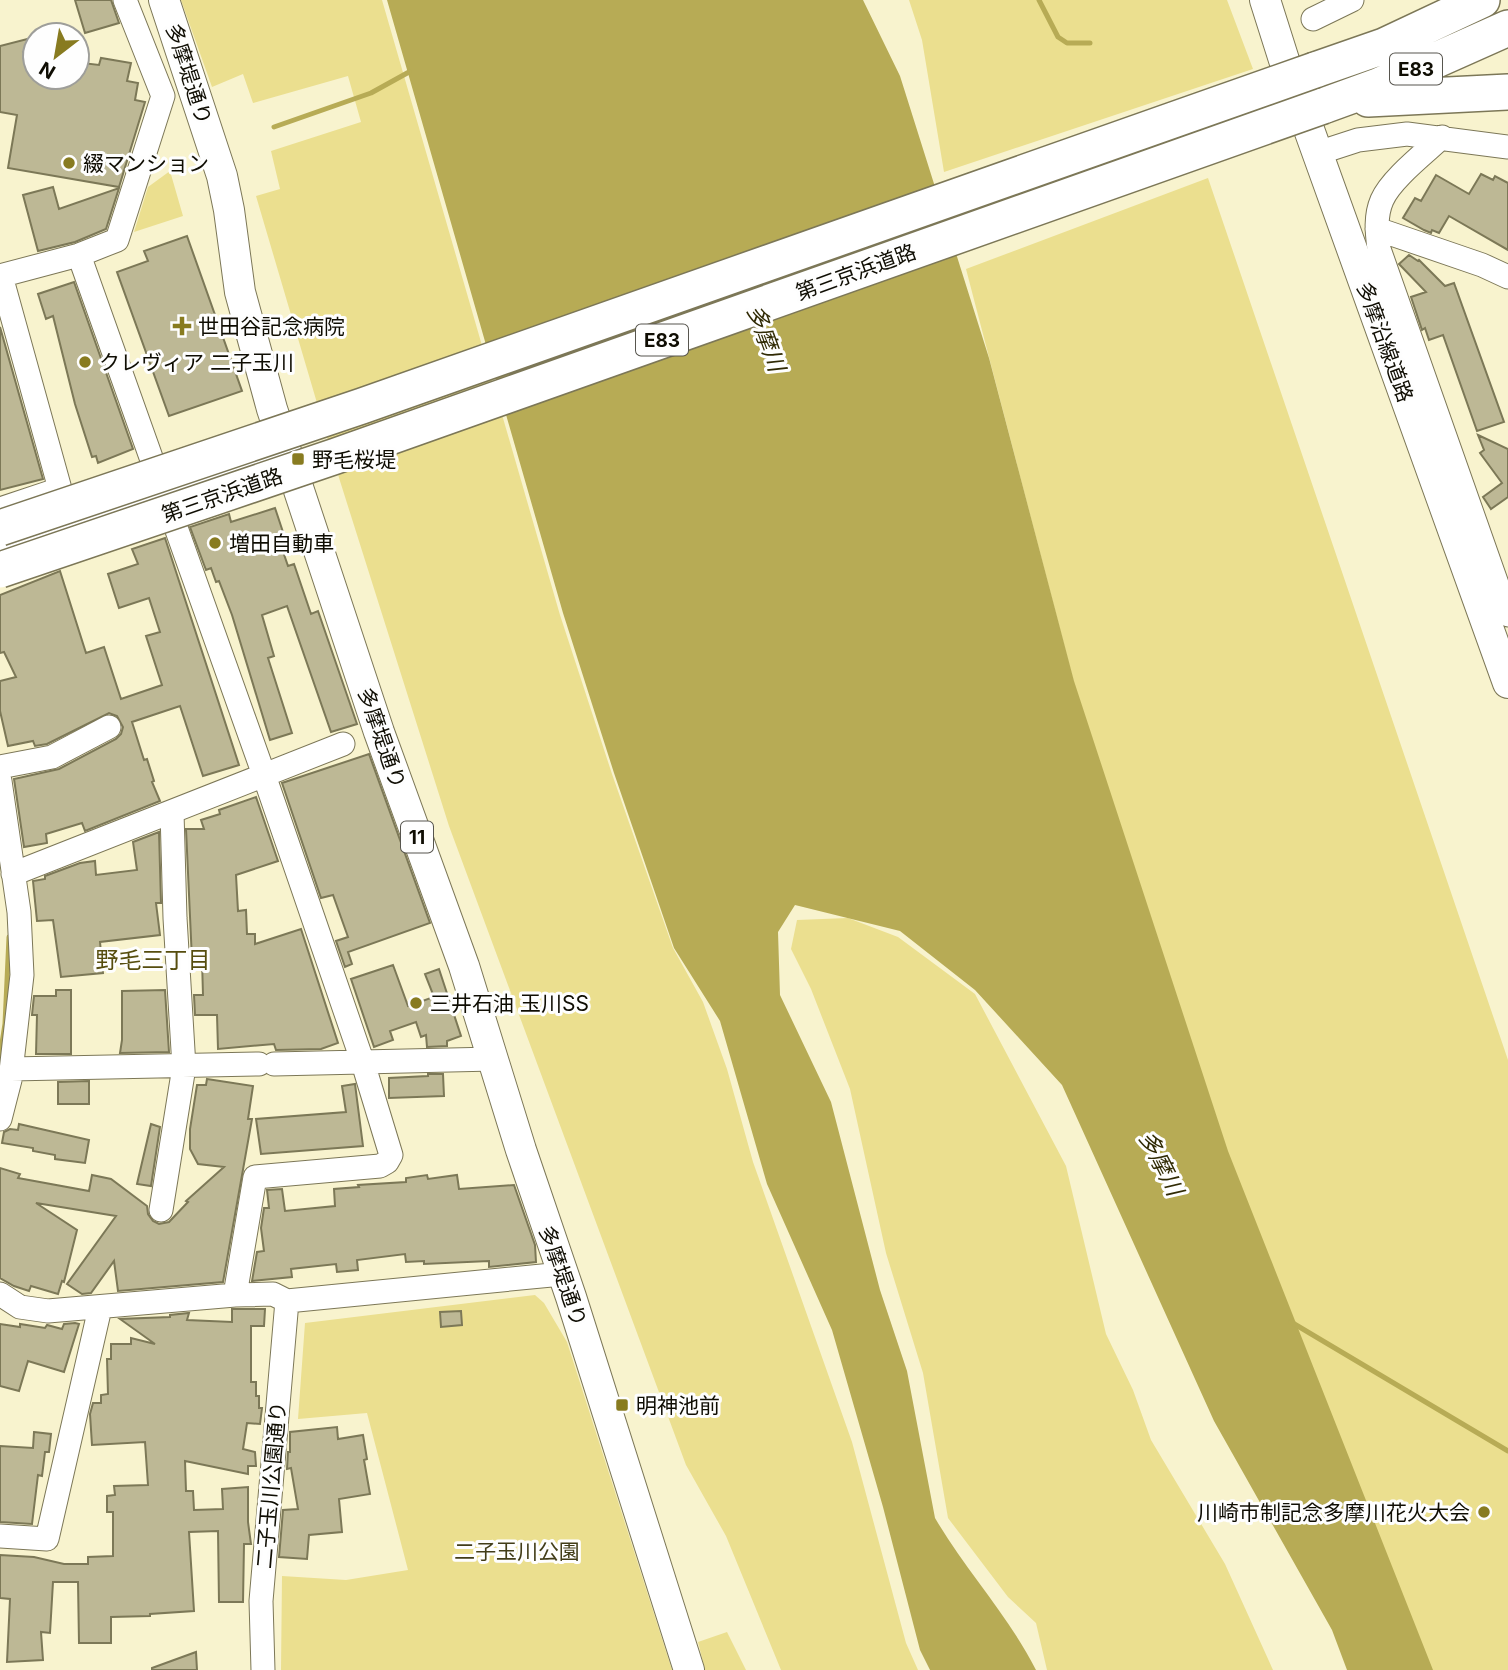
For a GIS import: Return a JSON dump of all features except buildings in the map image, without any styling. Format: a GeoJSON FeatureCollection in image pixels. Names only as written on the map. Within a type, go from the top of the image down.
{"type":"FeatureCollection","features":[{"type":"Feature","properties":{"kind":"highway","name":"第三京浜道路"},"geometry":{"type":"LineString","coordinates":[[0,528],[375,401],[1384,46],[1482,0]]}},
{"type":"Feature","properties":{"kind":"highway","name":"第三京浜道路"},"geometry":{"type":"LineString","coordinates":[[0,570],[336,456],[1332,103],[1508,28]]}},
{"type":"Feature","properties":{"kind":"highway"},"geometry":{"type":"LineString","coordinates":[[1332,103],[1508,92]]}},
{"type":"Feature","properties":{"kind":"main road","name":"多摩堤通り"},"geometry":{"type":"LineString","coordinates":[[164,0],[222,176],[240,292],[272,409],[379,732],[464,966],[689,1670]]}},
{"type":"Feature","properties":{"kind":"main road","name":"多摩沿線道路"},"geometry":{"type":"LineString","coordinates":[[1265,0],[1284,60],[1508,683]]}},
{"type":"Feature","properties":{"kind":"street"},"geometry":{"type":"LineString","coordinates":[[0,509],[60,489],[0,276],[79,255],[117,240],[163,96],[125,0]]}},
{"type":"Feature","properties":{"kind":"street"},"geometry":{"type":"LineString","coordinates":[[1313,19],[1352,0]]}},
{"type":"Feature","properties":{"kind":"street"},"geometry":{"type":"LineString","coordinates":[[1318,153],[1358,140],[1407,134],[1508,147]]}},
{"type":"Feature","properties":{"kind":"street"},"geometry":{"type":"LineString","coordinates":[[1442,137],[1399,177],[1382,199],[1377,229],[1379,249],[1508,615]]}},
{"type":"Feature","properties":{"kind":"street"},"geometry":{"type":"LineString","coordinates":[[1377,229],[1482,265],[1508,277]]}},
{"type":"Feature","properties":{"kind":"street"},"geometry":{"type":"LineString","coordinates":[[79,255],[264,775],[363,1063],[391,1155],[387,1162],[380,1166],[255,1177],[235,1296]]}},
{"type":"Feature","properties":{"kind":"street"},"geometry":{"type":"LineString","coordinates":[[0,552],[270,460]]}},
{"type":"Feature","properties":{"kind":"street"},"geometry":{"type":"LineString","coordinates":[[0,767],[52,757],[109,727]]}},
{"type":"Feature","properties":{"kind":"street"},"geometry":{"type":"LineString","coordinates":[[13,874],[343,744]]}},
{"type":"Feature","properties":{"kind":"street"},"geometry":{"type":"LineString","coordinates":[[0,781],[19,912],[22,975],[10,1080],[0,1119]]}},
{"type":"Feature","properties":{"kind":"street"},"geometry":{"type":"LineString","coordinates":[[161,1210],[184,1067],[172,813]]}},
{"type":"Feature","properties":{"kind":"street"},"geometry":{"type":"LineString","coordinates":[[11,1069],[494,1059]]}},
{"type":"Feature","properties":{"kind":"street"},"geometry":{"type":"LineString","coordinates":[[0,1294],[20,1307],[48,1311],[273,1294],[287,1301],[562,1274]]}},
{"type":"Feature","properties":{"kind":"street","name":"二子玉川公園通り"},"geometry":{"type":"LineString","coordinates":[[263,1670],[261,1601],[287,1301]]}},
{"type":"Feature","properties":{"kind":"street"},"geometry":{"type":"LineString","coordinates":[[0,1536],[47,1539],[100,1308]]}},
{"type":"Feature","properties":{"kind":"green space"},"geometry":{"type":"Polygon","coordinates":[[[181,0],[382,0],[560,615],[673,948],[703,1002],[727,1069],[753,1162],[852,1442],[906,1643],[918,1670],[781,1670],[726,1536],[686,1465],[449,826],[340,481],[256,196],[280,189],[271,151],[361,122],[348,76],[253,103],[243,74],[212,87],[181,0]]]}},
{"type":"Feature","properties":{"kind":"green space"},"geometry":{"type":"Polygon","coordinates":[[[909,0],[1227,0],[1253,69],[944,172],[922,40],[909,0]]]}},
{"type":"Feature","properties":{"kind":"green space"},"geometry":{"type":"Polygon","coordinates":[[[170,171],[183,216],[134,232],[148,187],[170,171]]]}},
{"type":"Feature","properties":{"kind":"green space"},"geometry":{"type":"Polygon","coordinates":[[[1208,178],[1508,1060],[1508,1670],[1432,1670],[1228,1153],[1074,683],[966,269],[1208,178]]]}},
{"type":"Feature","properties":{"kind":"green space"},"geometry":{"type":"Polygon","coordinates":[[[848,918],[898,937],[975,994],[1066,1166],[1106,1334],[1133,1390],[1151,1440],[1225,1564],[1273,1670],[1047,1670],[1036,1623],[1008,1597],[948,1518],[923,1373],[886,1253],[850,1089],[811,989],[791,949],[797,920],[848,918]]]}},
{"type":"Feature","properties":{"kind":"green space","name":"二子玉川公園"},"geometry":{"type":"Polygon","coordinates":[[[535,1295],[544,1303],[567,1342],[672,1670],[281,1670],[282,1576],[346,1580],[408,1570],[367,1413],[298,1419],[305,1323],[535,1295]]]}},
{"type":"Feature","properties":{"kind":"green space"},"geometry":{"type":"Polygon","coordinates":[[[727,1632],[746,1670],[705,1670],[698,1642],[727,1632]]]}},
{"type":"Feature","properties":{"kind":"water","name":"多摩川"},"geometry":{"type":"Polygon","coordinates":[[[387,0],[863,0],[900,76],[989,358],[1074,681],[1228,1151],[1433,1670],[1347,1670],[1332,1630],[1214,1421],[1062,1085],[975,990],[900,931],[795,905],[778,932],[780,995],[831,1102],[880,1290],[907,1371],[935,1518],[1013,1630],[1036,1670],[930,1670],[920,1650],[883,1507],[832,1330],[767,1184],[720,1021],[674,948],[614,773],[563,613],[387,0]]]}},
{"type":"Feature","properties":{"kind":"waterway"},"geometry":{"type":"LineString","coordinates":[[1039,0],[1058,37],[1067,43],[1090,43]]}},
{"type":"Feature","properties":{"kind":"waterway"},"geometry":{"type":"LineString","coordinates":[[274,127],[371,93],[409,72]]}},
{"type":"Feature","properties":{"kind":"waterway"},"geometry":{"type":"LineString","coordinates":[[0,1056],[5,1024],[9,937]]}},
{"type":"Feature","properties":{"kind":"waterway"},"geometry":{"type":"LineString","coordinates":[[1291,1322],[1508,1451]]}},
{"type":"Feature","properties":{"kind":"place","name":"綴マンション"},"geometry":{"type":"Point","coordinates":[69,163]}},
{"type":"Feature","properties":{"kind":"place","name":"世田谷記念病院"},"geometry":{"type":"Point","coordinates":[182,326]}},
{"type":"Feature","properties":{"kind":"place","name":"クレヴィア 二子玉川"},"geometry":{"type":"Point","coordinates":[85,362]}},
{"type":"Feature","properties":{"kind":"place","name":"野毛桜堤"},"geometry":{"type":"Point","coordinates":[298,459]}},
{"type":"Feature","properties":{"kind":"place","name":"増田自動車"},"geometry":{"type":"Point","coordinates":[215,543]}},
{"type":"Feature","properties":{"kind":"place","name":"三井石油 玉川SS"},"geometry":{"type":"Point","coordinates":[416,1003]}},
{"type":"Feature","properties":{"kind":"place","name":"明神池前"},"geometry":{"type":"Point","coordinates":[622,1405]}},
{"type":"Feature","properties":{"kind":"place","name":"川崎市制記念多摩川花火大会"},"geometry":{"type":"Point","coordinates":[1484,1512]}},
{"type":"Feature","properties":{"kind":"district","name":"野毛三丁目"},"geometry":{"type":"Point","coordinates":[153,960]}}]}
